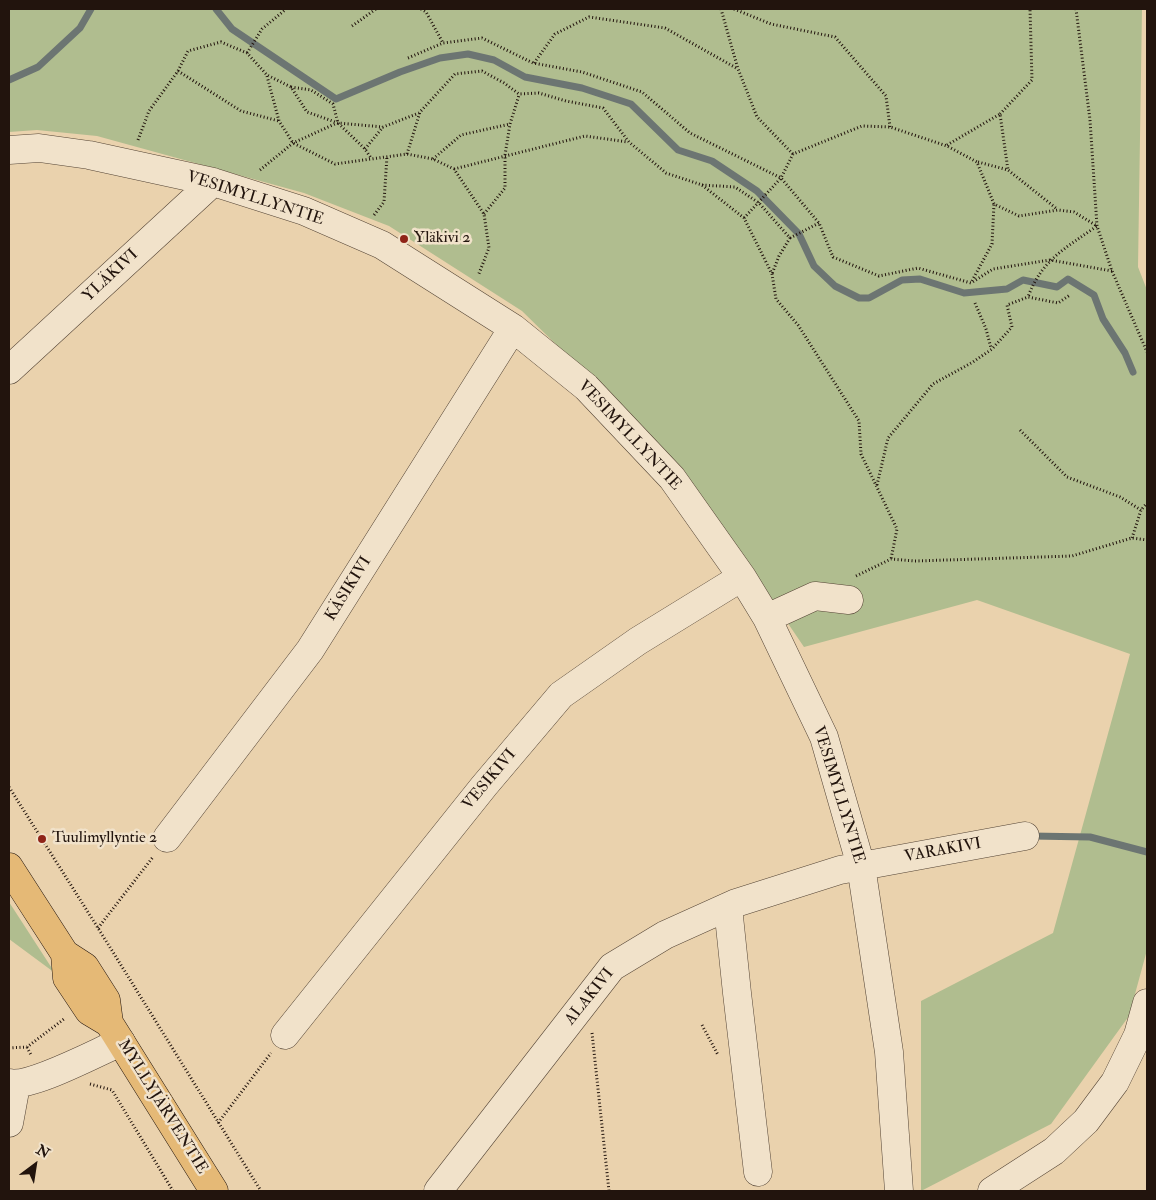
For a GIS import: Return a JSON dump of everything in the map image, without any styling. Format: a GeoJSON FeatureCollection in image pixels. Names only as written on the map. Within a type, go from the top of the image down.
{"type":"FeatureCollection","features":[{"type":"Feature","properties":{"kind":"main road","name":"MYLLYJÄRVENTIE"},"geometry":{"type":"LineString","coordinates":[[9,867],[65,954],[85,966],[106,1000],[115,1032],[214,1191]]}},
{"type":"Feature","properties":{"kind":"street","name":"VESIMYLLYNTIE"},"geometry":{"type":"LineString","coordinates":[[9,150],[39,148],[89,155],[214,182],[304,211],[382,245],[513,328],[586,387],[672,478],[742,578],[766,618],[824,737],[861,866],[888,1052],[899,1191]]}},
{"type":"Feature","properties":{"kind":"street","name":"YLÄKIVI"},"geometry":{"type":"LineString","coordinates":[[9,370],[214,182]]}},
{"type":"Feature","properties":{"kind":"street","name":"KÄSIKIVI"},"geometry":{"type":"LineString","coordinates":[[167,838],[310,650],[513,328]]}},
{"type":"Feature","properties":{"kind":"street","name":"VESIKIVI"},"geometry":{"type":"LineString","coordinates":[[285,1035],[484,786],[561,695],[638,641],[742,578]]}},
{"type":"Feature","properties":{"kind":"street"},"geometry":{"type":"LineString","coordinates":[[766,618],[815,596],[849,590]]}},
{"type":"Feature","properties":{"kind":"street","name":"VARAKIVI"},"geometry":{"type":"LineString","coordinates":[[861,866],[1025,836]]}},
{"type":"Feature","properties":{"kind":"street","name":"ALAKIVI"},"geometry":{"type":"LineString","coordinates":[[438,1191],[612,967],[665,935],[728,907],[840,870],[861,866]]}},
{"type":"Feature","properties":{"kind":"street"},"geometry":{"type":"LineString","coordinates":[[728,907],[758,1172]]}},
{"type":"Feature","properties":{"kind":"street"},"geometry":{"type":"LineString","coordinates":[[992,1191],[1054,1152],[1086,1120],[1115,1082],[1138,1035],[1147,1002]]}},
{"type":"Feature","properties":{"kind":"street"},"geometry":{"type":"LineString","coordinates":[[9,1123],[12,1084],[42,1077],[115,1032]]}},
{"type":"Feature","properties":{"kind":"path"},"geometry":{"type":"LineString","coordinates":[[247,53],[262,29],[286,9]]}},
{"type":"Feature","properties":{"kind":"path"},"geometry":{"type":"LineString","coordinates":[[352,26],[376,9]]}},
{"type":"Feature","properties":{"kind":"path"},"geometry":{"type":"LineString","coordinates":[[421,9],[426,12],[443,43]]}},
{"type":"Feature","properties":{"kind":"path"},"geometry":{"type":"LineString","coordinates":[[721,9],[738,69],[757,117],[793,154]]}},
{"type":"Feature","properties":{"kind":"path"},"geometry":{"type":"LineString","coordinates":[[734,9],[771,24],[835,37],[886,96],[890,127]]}},
{"type":"Feature","properties":{"kind":"path"},"geometry":{"type":"LineString","coordinates":[[947,146],[1000,114],[1032,80],[1030,9]]}},
{"type":"Feature","properties":{"kind":"path"},"geometry":{"type":"LineString","coordinates":[[1076,9],[1090,120],[1097,226],[1112,271],[1147,352]]}},
{"type":"Feature","properties":{"kind":"path"},"geometry":{"type":"LineString","coordinates":[[533,63],[555,34],[590,17],[665,28],[738,69]]}},
{"type":"Feature","properties":{"kind":"path"},"geometry":{"type":"LineString","coordinates":[[408,58],[443,43],[482,38],[533,63],[582,72],[642,92],[690,133],[782,178],[819,223],[833,257],[878,276],[918,268],[971,283],[993,269],[1050,260],[1112,271]]}},
{"type":"Feature","properties":{"kind":"path"},"geometry":{"type":"LineString","coordinates":[[129,164],[149,110],[178,71],[188,51],[221,42],[247,53],[267,75],[291,87],[311,90],[333,104],[338,123],[365,149],[371,158]]}},
{"type":"Feature","properties":{"kind":"path"},"geometry":{"type":"LineString","coordinates":[[178,71],[241,111],[279,121]]}},
{"type":"Feature","properties":{"kind":"path"},"geometry":{"type":"LineString","coordinates":[[291,87],[307,112],[338,123],[383,127],[420,112],[455,74],[482,71],[519,94],[539,93],[566,101],[603,108],[629,142],[666,173],[702,184],[736,187],[759,203],[790,238]]}},
{"type":"Feature","properties":{"kind":"path"},"geometry":{"type":"LineString","coordinates":[[267,75],[279,121],[293,143],[335,164],[407,154],[433,159],[454,169],[484,214],[489,248],[469,300]]}},
{"type":"Feature","properties":{"kind":"path"},"geometry":{"type":"LineString","coordinates":[[484,214],[506,188],[506,155],[510,124],[519,94]]}},
{"type":"Feature","properties":{"kind":"path"},"geometry":{"type":"LineString","coordinates":[[407,154],[420,112]]}},
{"type":"Feature","properties":{"kind":"path"},"geometry":{"type":"LineString","coordinates":[[1000,114],[1008,170]]}},
{"type":"Feature","properties":{"kind":"path"},"geometry":{"type":"LineString","coordinates":[[242,191],[261,169],[293,143],[338,123]]}},
{"type":"Feature","properties":{"kind":"path"},"geometry":{"type":"LineString","coordinates":[[433,159],[460,135],[510,124]]}},
{"type":"Feature","properties":{"kind":"path"},"geometry":{"type":"LineString","coordinates":[[744,218],[782,178],[793,154],[862,126],[890,127],[947,146],[978,162],[1008,170],[1058,210]]}},
{"type":"Feature","properties":{"kind":"path"},"geometry":{"type":"LineString","coordinates":[[365,149],[383,127]]}},
{"type":"Feature","properties":{"kind":"path"},"geometry":{"type":"LineString","coordinates":[[454,169],[585,136],[629,142]]}},
{"type":"Feature","properties":{"kind":"path"},"geometry":{"type":"LineString","coordinates":[[359,236],[384,202],[387,156]]}},
{"type":"Feature","properties":{"kind":"path"},"geometry":{"type":"LineString","coordinates":[[971,283],[992,244],[994,204],[978,162]]}},
{"type":"Feature","properties":{"kind":"path"},"geometry":{"type":"LineString","coordinates":[[702,184],[744,218],[772,274],[776,299],[798,325],[859,421],[861,454],[897,529],[891,558],[849,590]]}},
{"type":"Feature","properties":{"kind":"path"},"geometry":{"type":"LineString","coordinates":[[994,204],[1018,216],[1058,210],[1074,212],[1097,226]]}},
{"type":"Feature","properties":{"kind":"path"},"geometry":{"type":"LineString","coordinates":[[772,274],[779,256],[790,238],[819,223]]}},
{"type":"Feature","properties":{"kind":"path"},"geometry":{"type":"LineString","coordinates":[[1028,297],[1034,283],[1050,260],[1097,226]]}},
{"type":"Feature","properties":{"kind":"path"},"geometry":{"type":"LineString","coordinates":[[876,486],[888,438],[933,384],[973,362],[992,348],[1012,327],[1007,305],[1028,297],[1058,303],[1070,295]]}},
{"type":"Feature","properties":{"kind":"path"},"geometry":{"type":"LineString","coordinates":[[975,304],[986,328],[992,348]]}},
{"type":"Feature","properties":{"kind":"path"},"geometry":{"type":"LineString","coordinates":[[1020,430],[1067,477],[1120,496],[1140,510]]}},
{"type":"Feature","properties":{"kind":"path"},"geometry":{"type":"LineString","coordinates":[[1132,538],[1140,510],[1147,503]]}},
{"type":"Feature","properties":{"kind":"path"},"geometry":{"type":"LineString","coordinates":[[891,558],[915,561],[1072,556],[1132,538],[1147,540]]}},
{"type":"Feature","properties":{"kind":"path"},"geometry":{"type":"LineString","coordinates":[[9,787],[261,1191]]}},
{"type":"Feature","properties":{"kind":"path"},"geometry":{"type":"LineString","coordinates":[[98,928],[167,838]]}},
{"type":"Feature","properties":{"kind":"path"},"geometry":{"type":"LineString","coordinates":[[589,997],[609,1191]]}},
{"type":"Feature","properties":{"kind":"path"},"geometry":{"type":"LineString","coordinates":[[218,1123],[285,1035]]}},
{"type":"Feature","properties":{"kind":"path"},"geometry":{"type":"LineString","coordinates":[[27,1047],[42,1077]]}},
{"type":"Feature","properties":{"kind":"path"},"geometry":{"type":"LineString","coordinates":[[83,1085],[90,1084],[112,1090],[174,1191]]}},
{"type":"Feature","properties":{"kind":"green space"},"geometry":{"type":"Polygon","coordinates":[[[9,9],[1142,9],[1138,267],[1147,290],[1147,950],[1129,1016],[1051,1124],[921,1191],[921,1001],[1053,933],[1130,654],[977,600],[804,647],[683,469],[522,311],[389,226],[304,193],[97,136],[37,130],[9,132],[9,9]]]}},
{"type":"Feature","properties":{"kind":"green space"},"geometry":{"type":"Polygon","coordinates":[[[9,902],[55,973],[9,939],[9,902]]]}},
{"type":"Feature","properties":{"kind":"waterway"},"geometry":{"type":"LineString","coordinates":[[9,80],[38,67],[80,28],[91,9]]}},
{"type":"Feature","properties":{"kind":"waterway"},"geometry":{"type":"LineString","coordinates":[[216,9],[232,29],[336,99],[400,72],[440,58],[468,54],[494,60],[525,77],[582,88],[631,104],[678,150],[712,161],[757,191],[799,234],[814,266],[835,286],[859,298],[869,298],[902,280],[920,279],[964,293],[1007,289],[1023,280],[1057,287],[1068,279],[1094,295],[1103,319],[1125,353],[1133,372]]}},
{"type":"Feature","properties":{"kind":"waterway"},"geometry":{"type":"LineString","coordinates":[[1031,836],[1090,837],[1147,852]]}},
{"type":"Feature","properties":{"kind":"place","name":"Yläkivi 2"},"geometry":{"type":"Point","coordinates":[404,239]}},
{"type":"Feature","properties":{"kind":"place","name":"Tuulimyllyntie 2"},"geometry":{"type":"Point","coordinates":[42,839]}}]}
